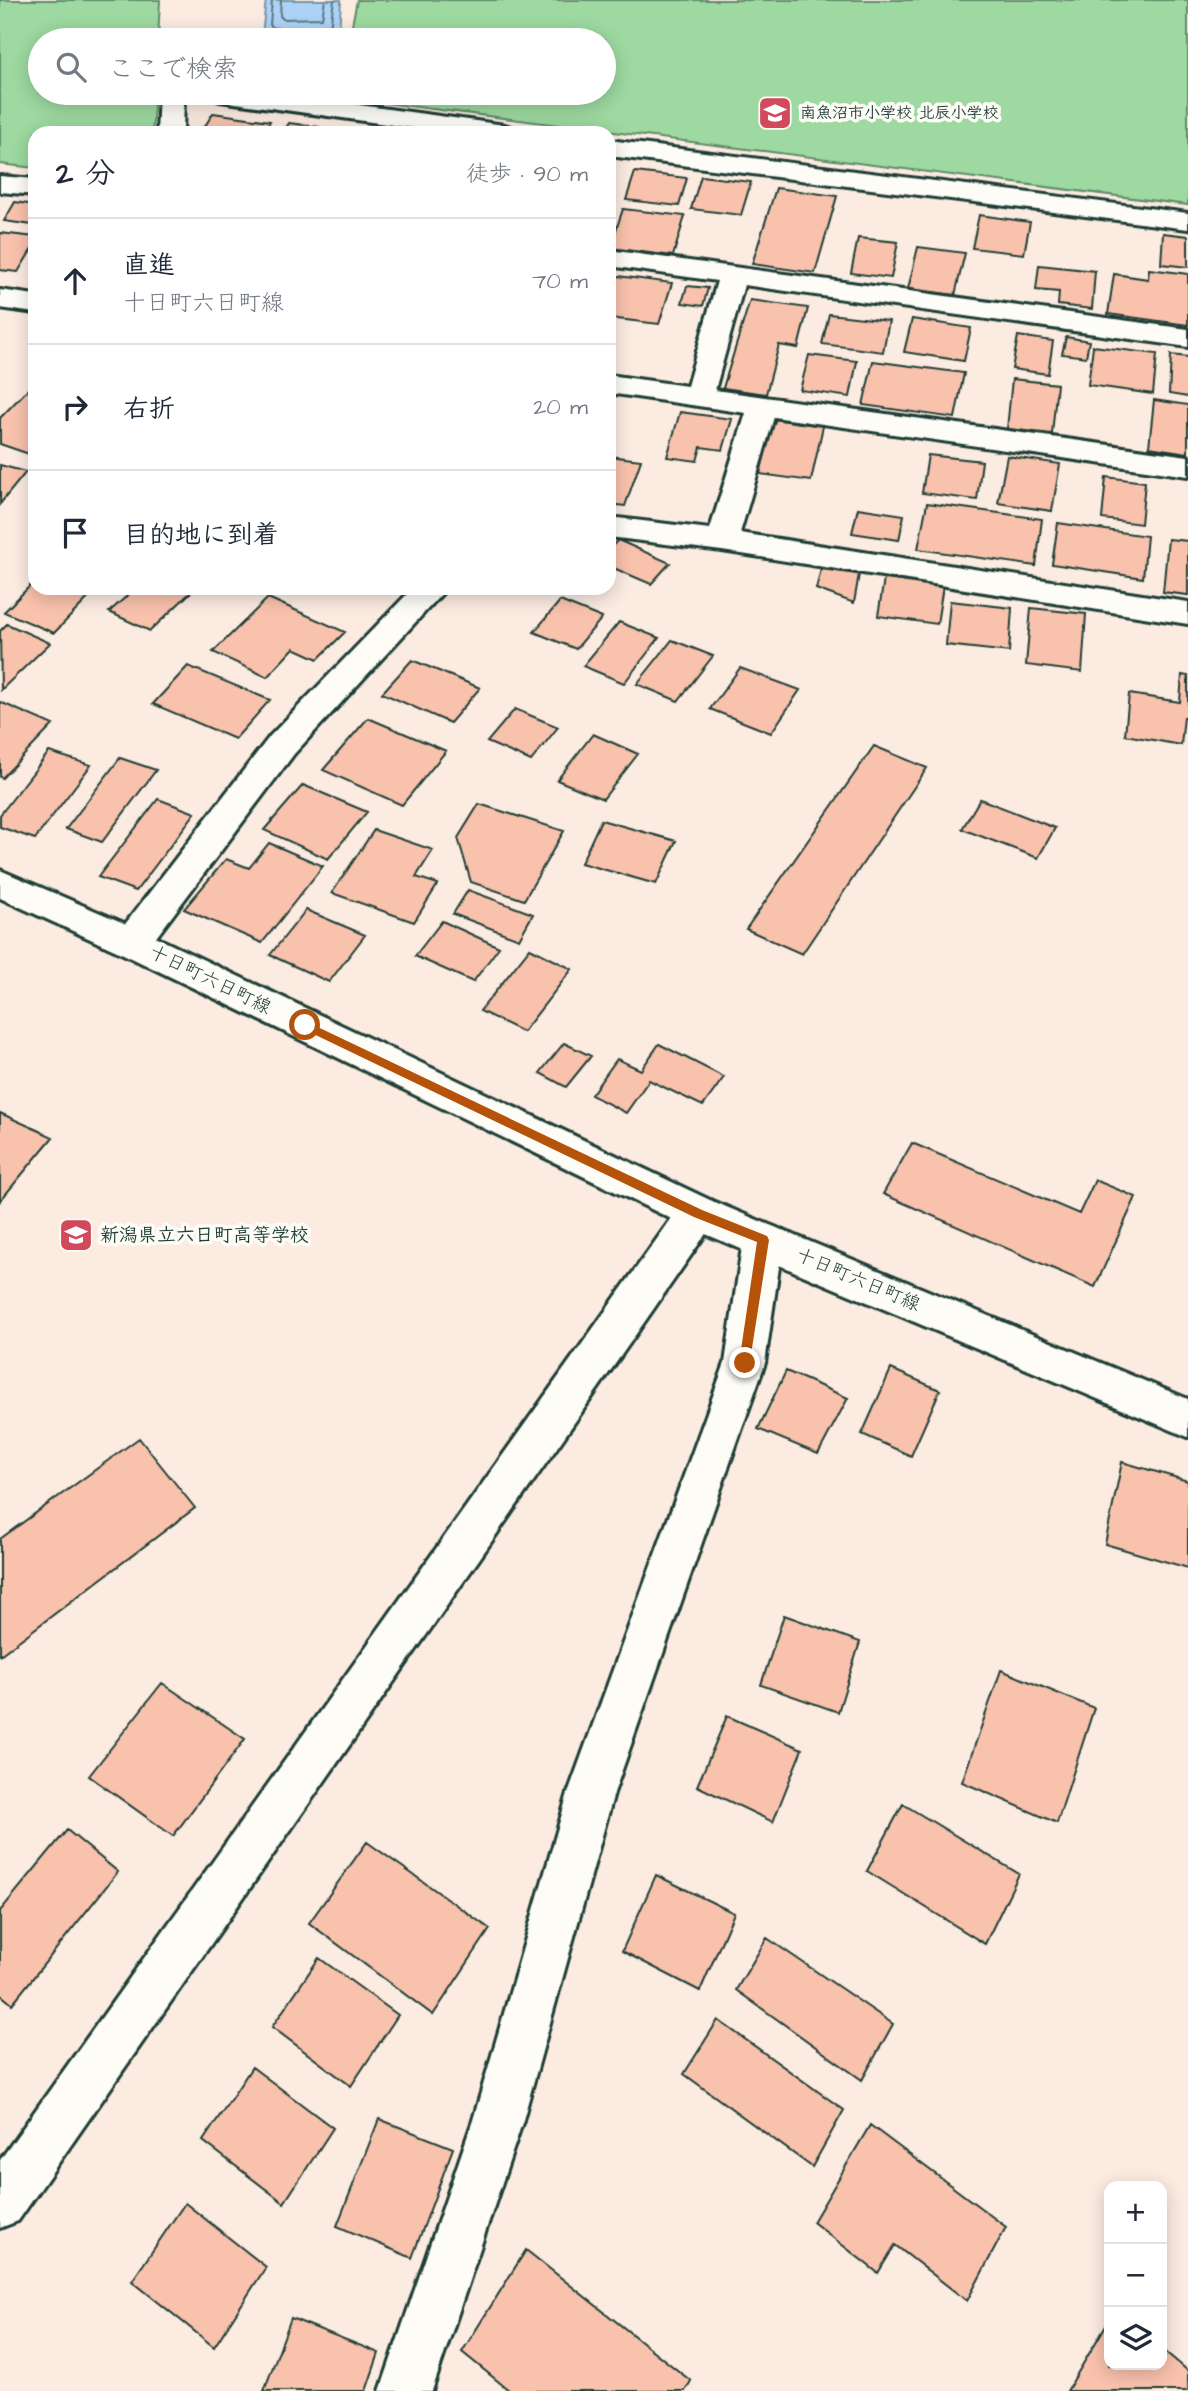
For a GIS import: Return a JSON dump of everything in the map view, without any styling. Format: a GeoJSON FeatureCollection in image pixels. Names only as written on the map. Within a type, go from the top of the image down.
{"type":"FeatureCollection","features":[{"type":"Feature","properties":{"kind":"street"},"geometry":{"type":"LineString","coordinates":[[170,126],[171,105]]}},
{"type":"Feature","properties":{"kind":"street"},"geometry":{"type":"LineString","coordinates":[[306,105],[455,126]]}},
{"type":"Feature","properties":{"kind":"street"},"geometry":{"type":"LineString","coordinates":[[616,149],[1188,222]]}},
{"type":"Feature","properties":{"kind":"street"},"geometry":{"type":"LineString","coordinates":[[0,184],[28,186]]}},
{"type":"Feature","properties":{"kind":"street"},"geometry":{"type":"LineString","coordinates":[[616,259],[1188,338]]}},
{"type":"Feature","properties":{"kind":"street"},"geometry":{"type":"LineString","coordinates":[[698,397],[733,275]]}},
{"type":"Feature","properties":{"kind":"street"},"geometry":{"type":"LineString","coordinates":[[0,299],[28,303]]}},
{"type":"Feature","properties":{"kind":"street"},"geometry":{"type":"LineString","coordinates":[[616,385],[1188,466]]}},
{"type":"Feature","properties":{"kind":"street"},"geometry":{"type":"LineString","coordinates":[[722,541],[763,406]]}},
{"type":"Feature","properties":{"kind":"street"},"geometry":{"type":"LineString","coordinates":[[616,528],[722,541],[1188,613]]}},
{"type":"Feature","properties":{"kind":"street"},"geometry":{"type":"LineString","coordinates":[[132,943],[282,745],[424,595]]}},
{"type":"Feature","properties":{"kind":"street","name":"十日町六日町線"},"geometry":{"type":"LineString","coordinates":[[0,883],[132,943],[698,1213],[1188,1418]]}},
{"type":"Feature","properties":{"kind":"street"},"geometry":{"type":"LineString","coordinates":[[0,2203],[698,1213]]}},
{"type":"Feature","properties":{"kind":"street"},"geometry":{"type":"LineString","coordinates":[[406,2391],[498,2120],[591,1793],[745,1363],[763,1240]]}},
{"type":"Feature","properties":{"kind":"green space"},"geometry":{"type":"Polygon","coordinates":[[[0,0],[160,0],[159,28],[28,28],[28,105],[154,105],[153,126],[28,126],[28,167],[0,164],[0,0]]]}},
{"type":"Feature","properties":{"kind":"green space","name":"南魚沼市小学校 北辰小学校"},"geometry":{"type":"Polygon","coordinates":[[[357,0],[1188,0],[1188,205],[616,132],[616,126],[566,126],[401,105],[616,105],[616,28],[351,28],[357,0]]]}},
{"type":"Feature","properties":{"kind":"water"},"geometry":{"type":"Polygon","coordinates":[[[266,0],[341,0],[339,28],[263,28],[266,0]]]}},
{"type":"Feature","properties":{"kind":"building"},"geometry":{"type":"Polygon","coordinates":[[[213,113],[270,121],[267,126],[205,126],[213,113]]]}},
{"type":"Feature","properties":{"kind":"building"},"geometry":{"type":"Polygon","coordinates":[[[289,123],[312,126],[287,126],[289,123]]]}},
{"type":"Feature","properties":{"kind":"building"},"geometry":{"type":"Polygon","coordinates":[[[635,172],[687,178],[679,206],[626,200],[635,172]]]}},
{"type":"Feature","properties":{"kind":"building"},"geometry":{"type":"Polygon","coordinates":[[[701,176],[751,182],[741,215],[691,209],[701,176]]]}},
{"type":"Feature","properties":{"kind":"building"},"geometry":{"type":"Polygon","coordinates":[[[776,188],[837,196],[815,273],[752,264],[776,188]]]}},
{"type":"Feature","properties":{"kind":"building"},"geometry":{"type":"Polygon","coordinates":[[[15,202],[28,204],[28,224],[4,221],[15,202]]]}},
{"type":"Feature","properties":{"kind":"building"},"geometry":{"type":"Polygon","coordinates":[[[623,209],[685,216],[673,256],[616,249],[616,230],[623,209]]]}},
{"type":"Feature","properties":{"kind":"building"},"geometry":{"type":"Polygon","coordinates":[[[979,215],[1030,222],[1024,254],[972,248],[979,215]]]}},
{"type":"Feature","properties":{"kind":"building"},"geometry":{"type":"Polygon","coordinates":[[[0,233],[28,236],[28,256],[18,272],[0,270],[0,233]]]}},
{"type":"Feature","properties":{"kind":"building"},"geometry":{"type":"Polygon","coordinates":[[[1163,233],[1188,236],[1188,267],[1161,264],[1163,233]]]}},
{"type":"Feature","properties":{"kind":"building"},"geometry":{"type":"Polygon","coordinates":[[[858,238],[898,242],[891,278],[851,273],[858,238]]]}},
{"type":"Feature","properties":{"kind":"building"},"geometry":{"type":"Polygon","coordinates":[[[918,247],[965,253],[955,295],[908,289],[918,247]]]}},
{"type":"Feature","properties":{"kind":"building"},"geometry":{"type":"Polygon","coordinates":[[[1039,265],[1095,271],[1092,309],[1058,305],[1059,292],[1036,290],[1039,265]]]}},
{"type":"Feature","properties":{"kind":"building"},"geometry":{"type":"Polygon","coordinates":[[[1149,269],[1188,274],[1188,325],[1108,314],[1114,274],[1148,279],[1149,269]]]}},
{"type":"Feature","properties":{"kind":"building"},"geometry":{"type":"Polygon","coordinates":[[[618,276],[672,283],[659,324],[616,319],[618,276]]]}},
{"type":"Feature","properties":{"kind":"building"},"geometry":{"type":"Polygon","coordinates":[[[687,286],[708,288],[703,306],[682,303],[687,286]]]}},
{"type":"Feature","properties":{"kind":"building"},"geometry":{"type":"Polygon","coordinates":[[[750,300],[808,308],[798,348],[779,345],[766,394],[723,388],[750,300]]]}},
{"type":"Feature","properties":{"kind":"building"},"geometry":{"type":"Polygon","coordinates":[[[829,314],[889,321],[883,352],[822,344],[829,314]]]}},
{"type":"Feature","properties":{"kind":"building"},"geometry":{"type":"Polygon","coordinates":[[[912,319],[971,328],[964,361],[904,352],[912,319]]]}},
{"type":"Feature","properties":{"kind":"building"},"geometry":{"type":"Polygon","coordinates":[[[1018,336],[1053,341],[1048,374],[1012,369],[1018,336]]]}},
{"type":"Feature","properties":{"kind":"building"},"geometry":{"type":"Polygon","coordinates":[[[1066,337],[1089,341],[1086,357],[1062,354],[1066,337]]]}},
{"type":"Feature","properties":{"kind":"building"},"geometry":{"type":"Polygon","coordinates":[[[1093,346],[1157,354],[1153,394],[1088,385],[1093,346]]]}},
{"type":"Feature","properties":{"kind":"building"},"geometry":{"type":"Polygon","coordinates":[[[809,355],[857,361],[850,397],[800,390],[809,355]]]}},
{"type":"Feature","properties":{"kind":"building"},"geometry":{"type":"Polygon","coordinates":[[[1171,355],[1188,357],[1188,397],[1169,394],[1171,355]]]}},
{"type":"Feature","properties":{"kind":"building"},"geometry":{"type":"Polygon","coordinates":[[[873,361],[964,373],[955,418],[863,405],[873,361]]]}},
{"type":"Feature","properties":{"kind":"building"},"geometry":{"type":"Polygon","coordinates":[[[1012,379],[1057,384],[1052,434],[1007,429],[1012,379]]]}},
{"type":"Feature","properties":{"kind":"building"},"geometry":{"type":"Polygon","coordinates":[[[28,389],[28,454],[0,444],[0,418],[28,389]]]}},
{"type":"Feature","properties":{"kind":"building"},"geometry":{"type":"Polygon","coordinates":[[[1154,400],[1188,405],[1188,453],[1149,447],[1154,400]]]}},
{"type":"Feature","properties":{"kind":"building"},"geometry":{"type":"Polygon","coordinates":[[[680,412],[732,419],[723,450],[701,447],[697,461],[667,457],[680,412]]]}},
{"type":"Feature","properties":{"kind":"building"},"geometry":{"type":"Polygon","coordinates":[[[773,419],[823,426],[811,481],[760,474],[773,419]]]}},
{"type":"Feature","properties":{"kind":"building"},"geometry":{"type":"Polygon","coordinates":[[[928,455],[982,461],[977,500],[922,493],[928,455]]]}},
{"type":"Feature","properties":{"kind":"building"},"geometry":{"type":"Polygon","coordinates":[[[1007,456],[1060,464],[1052,511],[998,503],[1007,456]]]}},
{"type":"Feature","properties":{"kind":"building"},"geometry":{"type":"Polygon","coordinates":[[[616,457],[641,460],[625,506],[616,505],[616,457]]]}},
{"type":"Feature","properties":{"kind":"building"},"geometry":{"type":"Polygon","coordinates":[[[0,465],[26,472],[0,504],[0,465]]]}},
{"type":"Feature","properties":{"kind":"building"},"geometry":{"type":"Polygon","coordinates":[[[1106,477],[1145,482],[1141,524],[1102,519],[1106,477]]]}},
{"type":"Feature","properties":{"kind":"building"},"geometry":{"type":"Polygon","coordinates":[[[927,503],[1042,519],[1036,566],[918,549],[927,503]]]}},
{"type":"Feature","properties":{"kind":"building"},"geometry":{"type":"Polygon","coordinates":[[[858,508],[904,515],[899,540],[852,533],[858,508]]]}},
{"type":"Feature","properties":{"kind":"building"},"geometry":{"type":"Polygon","coordinates":[[[1058,523],[1147,536],[1143,578],[1052,564],[1058,523]]]}},
{"type":"Feature","properties":{"kind":"building"},"geometry":{"type":"Polygon","coordinates":[[[1168,539],[1188,541],[1188,595],[1163,592],[1168,539]]]}},
{"type":"Feature","properties":{"kind":"building"},"geometry":{"type":"Polygon","coordinates":[[[618,540],[670,563],[651,584],[616,569],[618,540]]]}},
{"type":"Feature","properties":{"kind":"building"},"geometry":{"type":"Polygon","coordinates":[[[821,569],[859,574],[854,603],[816,589],[821,569]]]}},
{"type":"Feature","properties":{"kind":"building"},"geometry":{"type":"Polygon","coordinates":[[[884,579],[943,586],[937,624],[878,616],[884,579]]]}},
{"type":"Feature","properties":{"kind":"building"},"geometry":{"type":"Polygon","coordinates":[[[28,588],[28,595],[91,595],[54,633],[4,612],[28,588]]]}},
{"type":"Feature","properties":{"kind":"building"},"geometry":{"type":"Polygon","coordinates":[[[128,595],[188,595],[150,631],[109,612],[128,595]]]}},
{"type":"Feature","properties":{"kind":"building"},"geometry":{"type":"Polygon","coordinates":[[[268,598],[345,632],[318,659],[294,648],[267,677],[213,652],[268,598]]]}},
{"type":"Feature","properties":{"kind":"building"},"geometry":{"type":"Polygon","coordinates":[[[560,601],[602,618],[576,649],[534,632],[560,601]]]}},
{"type":"Feature","properties":{"kind":"building"},"geometry":{"type":"Polygon","coordinates":[[[950,601],[1012,608],[1009,652],[946,645],[950,601]]]}},
{"type":"Feature","properties":{"kind":"building"},"geometry":{"type":"Polygon","coordinates":[[[1031,608],[1086,614],[1082,672],[1026,665],[1031,608]]]}},
{"type":"Feature","properties":{"kind":"building"},"geometry":{"type":"Polygon","coordinates":[[[619,622],[659,638],[624,683],[583,666],[619,622]]]}},
{"type":"Feature","properties":{"kind":"building"},"geometry":{"type":"Polygon","coordinates":[[[7,624],[50,643],[1,690],[0,631],[7,624]]]}},
{"type":"Feature","properties":{"kind":"building"},"geometry":{"type":"Polygon","coordinates":[[[672,640],[713,656],[678,701],[637,684],[672,640]]]}},
{"type":"Feature","properties":{"kind":"building"},"geometry":{"type":"Polygon","coordinates":[[[412,660],[480,688],[450,723],[382,693],[412,660]]]}},
{"type":"Feature","properties":{"kind":"building"},"geometry":{"type":"Polygon","coordinates":[[[188,666],[270,700],[235,739],[153,704],[188,666]]]}},
{"type":"Feature","properties":{"kind":"building"},"geometry":{"type":"Polygon","coordinates":[[[740,668],[800,690],[771,733],[710,709],[740,668]]]}},
{"type":"Feature","properties":{"kind":"building"},"geometry":{"type":"Polygon","coordinates":[[[1182,675],[1188,676],[1188,717],[1184,717],[1181,745],[1125,735],[1129,694],[1180,702],[1182,675]]]}},
{"type":"Feature","properties":{"kind":"building"},"geometry":{"type":"Polygon","coordinates":[[[0,702],[53,725],[2,778],[0,777],[0,702]]]}},
{"type":"Feature","properties":{"kind":"building"},"geometry":{"type":"Polygon","coordinates":[[[515,709],[558,727],[531,761],[487,742],[515,709]]]}},
{"type":"Feature","properties":{"kind":"building"},"geometry":{"type":"Polygon","coordinates":[[[368,718],[446,751],[402,805],[323,770],[368,718]]]}},
{"type":"Feature","properties":{"kind":"building"},"geometry":{"type":"Polygon","coordinates":[[[593,734],[638,754],[603,799],[557,780],[593,734]]]}},
{"type":"Feature","properties":{"kind":"building"},"geometry":{"type":"Polygon","coordinates":[[[874,746],[927,768],[802,954],[746,929],[874,746]]]}},
{"type":"Feature","properties":{"kind":"building"},"geometry":{"type":"Polygon","coordinates":[[[49,752],[91,765],[35,839],[0,827],[0,815],[49,752]]]}},
{"type":"Feature","properties":{"kind":"building"},"geometry":{"type":"Polygon","coordinates":[[[120,758],[156,770],[102,842],[66,829],[120,758]]]}},
{"type":"Feature","properties":{"kind":"building"},"geometry":{"type":"Polygon","coordinates":[[[303,785],[367,812],[328,859],[264,830],[303,785]]]}},
{"type":"Feature","properties":{"kind":"building"},"geometry":{"type":"Polygon","coordinates":[[[158,799],[195,813],[136,891],[98,877],[158,799]]]}},
{"type":"Feature","properties":{"kind":"building"},"geometry":{"type":"Polygon","coordinates":[[[980,799],[1055,828],[1038,858],[962,829],[980,799]]]}},
{"type":"Feature","properties":{"kind":"building"},"geometry":{"type":"Polygon","coordinates":[[[479,804],[564,831],[524,900],[471,882],[458,838],[479,804]]]}},
{"type":"Feature","properties":{"kind":"building"},"geometry":{"type":"Polygon","coordinates":[[[601,820],[676,841],[656,884],[581,863],[601,820]]]}},
{"type":"Feature","properties":{"kind":"building"},"geometry":{"type":"Polygon","coordinates":[[[374,830],[433,850],[416,877],[438,884],[414,922],[332,893],[374,830]]]}},
{"type":"Feature","properties":{"kind":"building"},"geometry":{"type":"Polygon","coordinates":[[[269,843],[323,866],[262,943],[184,909],[226,859],[249,868],[269,843]]]}},
{"type":"Feature","properties":{"kind":"building"},"geometry":{"type":"Polygon","coordinates":[[[468,890],[533,914],[519,939],[453,914],[468,890]]]}},
{"type":"Feature","properties":{"kind":"building"},"geometry":{"type":"Polygon","coordinates":[[[306,910],[365,935],[329,982],[270,955],[306,910]]]}},
{"type":"Feature","properties":{"kind":"building"},"geometry":{"type":"Polygon","coordinates":[[[442,921],[499,947],[473,982],[415,956],[442,921]]]}},
{"type":"Feature","properties":{"kind":"building"},"geometry":{"type":"Polygon","coordinates":[[[530,948],[572,969],[523,1032],[480,1011],[530,948]]]}},
{"type":"Feature","properties":{"kind":"building"},"geometry":{"type":"Polygon","coordinates":[[[564,1043],[591,1056],[566,1087],[540,1073],[564,1043]]]}},
{"type":"Feature","properties":{"kind":"building"},"geometry":{"type":"Polygon","coordinates":[[[659,1044],[724,1077],[703,1106],[649,1080],[626,1113],[591,1095],[617,1059],[641,1070],[659,1044]]]}},
{"type":"Feature","properties":{"kind":"building"},"geometry":{"type":"Polygon","coordinates":[[[0,1113],[53,1137],[0,1201],[0,1113]]]}},
{"type":"Feature","properties":{"kind":"building"},"geometry":{"type":"Polygon","coordinates":[[[912,1143],[1079,1214],[1095,1180],[1136,1197],[1095,1287],[883,1194],[912,1143]]]}},
{"type":"Feature","properties":{"kind":"building"},"geometry":{"type":"Polygon","coordinates":[[[891,1369],[940,1390],[911,1456],[862,1434],[891,1369]]]}},
{"type":"Feature","properties":{"kind":"building"},"geometry":{"type":"Polygon","coordinates":[[[786,1371],[848,1398],[818,1454],[758,1429],[786,1371]]]}},
{"type":"Feature","properties":{"kind":"building"},"geometry":{"type":"Polygon","coordinates":[[[139,1438],[195,1508],[0,1655],[0,1539],[139,1438]]]}},
{"type":"Feature","properties":{"kind":"building"},"geometry":{"type":"Polygon","coordinates":[[[1122,1462],[1188,1481],[1188,1568],[1105,1544],[1122,1462]]]}},
{"type":"Feature","properties":{"kind":"building"},"geometry":{"type":"Polygon","coordinates":[[[784,1615],[860,1642],[838,1712],[761,1685],[784,1615]]]}},
{"type":"Feature","properties":{"kind":"building"},"geometry":{"type":"Polygon","coordinates":[[[1001,1670],[1094,1708],[1057,1823],[962,1782],[1001,1670]]]}},
{"type":"Feature","properties":{"kind":"building"},"geometry":{"type":"Polygon","coordinates":[[[162,1683],[245,1739],[173,1836],[89,1776],[162,1683]]]}},
{"type":"Feature","properties":{"kind":"building"},"geometry":{"type":"Polygon","coordinates":[[[727,1716],[802,1749],[773,1822],[697,1786],[727,1716]]]}},
{"type":"Feature","properties":{"kind":"building"},"geometry":{"type":"Polygon","coordinates":[[[903,1804],[1019,1874],[985,1944],[867,1871],[903,1804]]]}},
{"type":"Feature","properties":{"kind":"building"},"geometry":{"type":"Polygon","coordinates":[[[67,1830],[118,1872],[12,2004],[0,1994],[0,1911],[67,1830]]]}},
{"type":"Feature","properties":{"kind":"building"},"geometry":{"type":"Polygon","coordinates":[[[367,1842],[490,1929],[433,2015],[309,1923],[367,1842]]]}},
{"type":"Feature","properties":{"kind":"building"},"geometry":{"type":"Polygon","coordinates":[[[656,1875],[734,1913],[700,1991],[622,1951],[656,1875]]]}},
{"type":"Feature","properties":{"kind":"building"},"geometry":{"type":"Polygon","coordinates":[[[767,1938],[893,2024],[862,2080],[736,1990],[767,1938]]]}},
{"type":"Feature","properties":{"kind":"building"},"geometry":{"type":"Polygon","coordinates":[[[319,1958],[398,2015],[351,2086],[272,2027],[319,1958]]]}},
{"type":"Feature","properties":{"kind":"building"},"geometry":{"type":"Polygon","coordinates":[[[718,2020],[844,2110],[812,2167],[684,2074],[718,2020]]]}},
{"type":"Feature","properties":{"kind":"building"},"geometry":{"type":"Polygon","coordinates":[[[252,2067],[333,2128],[284,2203],[203,2141],[252,2067]]]}},
{"type":"Feature","properties":{"kind":"building"},"geometry":{"type":"Polygon","coordinates":[[[379,2119],[453,2148],[412,2258],[337,2226],[379,2119]]]}},
{"type":"Feature","properties":{"kind":"building"},"geometry":{"type":"Polygon","coordinates":[[[870,2125],[1006,2227],[967,2301],[895,2245],[878,2273],[813,2222],[870,2125]]]}},
{"type":"Feature","properties":{"kind":"building"},"geometry":{"type":"Polygon","coordinates":[[[185,2203],[266,2267],[214,2347],[132,2281],[185,2203]]]}},
{"type":"Feature","properties":{"kind":"building"},"geometry":{"type":"Polygon","coordinates":[[[526,2250],[691,2381],[685,2391],[510,2391],[462,2352],[526,2250]]]}},
{"type":"Feature","properties":{"kind":"building"},"geometry":{"type":"Polygon","coordinates":[[[291,2318],[379,2353],[366,2391],[264,2391],[291,2318]]]}},
{"type":"Feature","properties":{"kind":"building"},"geometry":{"type":"Polygon","coordinates":[[[1104,2328],[1104,2370],[1167,2370],[1167,2353],[1188,2371],[1188,2391],[1067,2391],[1104,2328]]]}},
{"type":"Feature","properties":{"kind":"place","name":"南魚沼市小学校 北辰小学校"},"geometry":{"type":"Point","coordinates":[775,113]}},
{"type":"Feature","properties":{"kind":"place","name":"新潟県立六日町高等学校"},"geometry":{"type":"Point","coordinates":[76,1235]}},
{"type":"Feature","properties":{"kind":"route"},"geometry":{"type":"LineString","coordinates":[[305,1025],[698,1213],[763,1240],[745,1363]]}}]}
